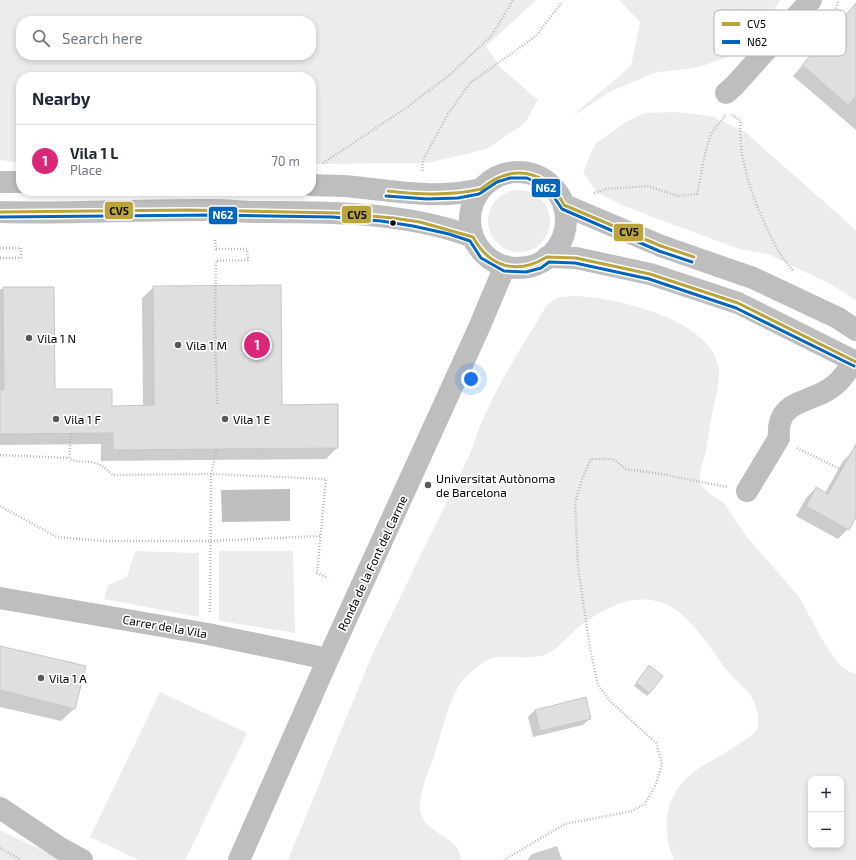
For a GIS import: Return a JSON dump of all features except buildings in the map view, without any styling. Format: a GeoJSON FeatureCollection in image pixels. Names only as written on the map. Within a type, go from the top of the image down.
{"type":"FeatureCollection","features":[{"type":"Feature","properties":{"kind":"street"},"geometry":{"type":"LineString","coordinates":[[802,10],[811,0]]}},
{"type":"Feature","properties":{"kind":"street"},"geometry":{"type":"LineString","coordinates":[[726,93],[761,56]]}},
{"type":"Feature","properties":{"kind":"street"},"geometry":{"type":"LineString","coordinates":[[512,172],[526,172],[549,183],[558,193],[564,205],[566,220],[564,234],[557,247],[539,263],[525,267],[505,266],[492,260],[484,254],[473,237],[470,222],[473,202],[481,189],[493,179],[502,175],[512,172]]}},
{"type":"Feature","properties":{"kind":"street"},"geometry":{"type":"LineString","coordinates":[[316,177],[352,186],[418,194],[450,194],[481,189]]}},
{"type":"Feature","properties":{"kind":"street"},"geometry":{"type":"LineString","coordinates":[[564,205],[661,246],[753,278],[838,318],[856,330]]}},
{"type":"Feature","properties":{"kind":"street"},"geometry":{"type":"LineString","coordinates":[[1,212],[216,210],[332,212],[382,216],[414,221],[450,229],[473,237]]}},
{"type":"Feature","properties":{"kind":"street"},"geometry":{"type":"LineString","coordinates":[[547,257],[576,258],[650,274],[738,303],[855,361],[837,384],[794,404],[781,416],[778,429],[779,438],[747,491]]}},
{"type":"Feature","properties":{"kind":"street","name":"Ronda de la Font del Carme"},"geometry":{"type":"LineString","coordinates":[[239,860],[328,659],[478,330],[505,266]]}},
{"type":"Feature","properties":{"kind":"street","name":"Carrer de la Vila"},"geometry":{"type":"LineString","coordinates":[[0,598],[208,634],[328,659]]}},
{"type":"Feature","properties":{"kind":"street"},"geometry":{"type":"LineString","coordinates":[[0,808],[60,848],[82,860]]}},
{"type":"Feature","properties":{"kind":"path"},"geometry":{"type":"LineString","coordinates":[[316,174],[341,150],[406,108],[452,73],[492,35],[513,0]]}},
{"type":"Feature","properties":{"kind":"path"},"geometry":{"type":"LineString","coordinates":[[835,10],[839,0]]}},
{"type":"Feature","properties":{"kind":"path"},"geometry":{"type":"LineString","coordinates":[[421,178],[423,160],[448,114],[470,83],[536,36],[562,2]]}},
{"type":"Feature","properties":{"kind":"path"},"geometry":{"type":"LineString","coordinates":[[593,194],[606,189],[648,186],[678,196],[697,194],[703,171],[704,156],[711,134],[728,112],[741,121],[739,135],[743,161],[755,200],[778,251],[797,276]]}},
{"type":"Feature","properties":{"kind":"path"},"geometry":{"type":"LineString","coordinates":[[215,240],[216,249],[247,249],[248,260],[216,261],[215,326],[217,405]]}},
{"type":"Feature","properties":{"kind":"path"},"geometry":{"type":"LineString","coordinates":[[0,248],[21,248],[21,258],[0,258]]}},
{"type":"Feature","properties":{"kind":"path"},"geometry":{"type":"LineString","coordinates":[[69,458],[71,433]]}},
{"type":"Feature","properties":{"kind":"path"},"geometry":{"type":"LineString","coordinates":[[779,438],[842,470]]}},
{"type":"Feature","properties":{"kind":"path"},"geometry":{"type":"LineString","coordinates":[[210,617],[211,474],[217,449]]}},
{"type":"Feature","properties":{"kind":"path"},"geometry":{"type":"LineString","coordinates":[[0,455],[69,458],[76,462],[91,462],[103,466],[113,475],[211,474],[326,479],[317,573],[328,578]]}},
{"type":"Feature","properties":{"kind":"path"},"geometry":{"type":"LineString","coordinates":[[504,860],[565,824],[632,811],[646,804],[656,784],[662,764],[656,743],[610,701],[598,685],[590,648],[578,568],[575,503],[582,479],[591,459],[613,459],[626,469],[661,474],[747,491]]}},
{"type":"Feature","properties":{"kind":"path"},"geometry":{"type":"LineString","coordinates":[[0,506],[58,537],[103,541],[210,541],[320,536]]}},
{"type":"Feature","properties":{"kind":"path"},"geometry":{"type":"LineString","coordinates":[[0,848],[22,860]]}},
{"type":"Feature","properties":{"kind":"shaded area"},"geometry":{"type":"Polygon","coordinates":[[[0,0],[536,0],[486,46],[500,67],[538,100],[525,123],[487,149],[427,163],[316,164],[316,72],[16,72],[16,162],[0,160],[0,0]]]}},
{"type":"Feature","properties":{"kind":"shaded area"},"geometry":{"type":"Polygon","coordinates":[[[619,0],[780,0],[774,10],[714,10],[714,56],[731,56],[699,67],[654,73],[611,91],[571,117],[631,66],[640,22],[619,0]]]}},
{"type":"Feature","properties":{"kind":"shaded area"},"geometry":{"type":"Polygon","coordinates":[[[678,112],[711,116],[745,132],[856,230],[856,300],[830,284],[768,254],[739,249],[634,210],[597,193],[583,172],[595,144],[624,123],[645,113],[678,112]]]}},
{"type":"Feature","properties":{"kind":"shaded area"},"geometry":{"type":"Polygon","coordinates":[[[519,190],[531,193],[541,199],[547,209],[550,221],[547,233],[541,243],[531,249],[519,252],[507,249],[497,243],[491,233],[488,221],[491,209],[497,199],[507,193],[519,190]]]}},
{"type":"Feature","properties":{"kind":"shaded area"},"geometry":{"type":"Polygon","coordinates":[[[574,296],[592,297],[638,307],[662,315],[684,326],[702,339],[714,355],[719,379],[706,450],[700,473],[700,484],[710,494],[723,502],[747,537],[799,597],[822,639],[839,665],[852,673],[856,673],[856,860],[674,860],[669,847],[667,822],[668,810],[679,787],[699,768],[755,732],[758,726],[758,714],[751,696],[725,668],[691,623],[664,603],[648,599],[630,601],[604,610],[584,623],[557,648],[547,654],[524,658],[495,657],[490,659],[472,671],[458,687],[448,711],[423,787],[420,808],[425,821],[429,826],[457,847],[461,860],[288,860],[372,655],[471,452],[486,413],[504,376],[547,305],[559,297],[574,296]]]}},
{"type":"Feature","properties":{"kind":"shaded area"},"geometry":{"type":"Polygon","coordinates":[[[290,489],[290,521],[222,522],[221,490],[290,489]]]}},
{"type":"Feature","properties":{"kind":"shaded area"},"geometry":{"type":"Polygon","coordinates":[[[135,551],[199,553],[199,617],[104,599],[108,585],[127,577],[135,551]]]}},
{"type":"Feature","properties":{"kind":"shaded area"},"geometry":{"type":"Polygon","coordinates":[[[219,551],[293,551],[295,633],[219,621],[219,551]]]}},
{"type":"Feature","properties":{"kind":"shaded area"},"geometry":{"type":"Polygon","coordinates":[[[160,692],[247,733],[185,860],[139,860],[90,837],[160,692]]]}},
{"type":"Feature","properties":{"kind":"shaded area"},"geometry":{"type":"Polygon","coordinates":[[[0,830],[62,860],[0,860],[0,830]]]}},
{"type":"Feature","properties":{"kind":"transit line","name":"CV5"},"geometry":{"type":"LineString","coordinates":[[481,189],[505,175],[516,173],[527,174],[538,177],[548,184],[557,193],[564,205]]}},
{"type":"Feature","properties":{"kind":"transit line","name":"N62"},"geometry":{"type":"LineString","coordinates":[[386,196],[427,199],[458,198],[479,194],[497,182],[510,178],[527,178],[550,191],[562,209],[659,251],[692,262]]}},
{"type":"Feature","properties":{"kind":"transit line","name":"CV5"},"geometry":{"type":"LineString","coordinates":[[388,191],[435,194],[458,193],[481,189]]}},
{"type":"Feature","properties":{"kind":"transit line","name":"CV5"},"geometry":{"type":"LineString","coordinates":[[564,205],[661,246],[694,257]]}},
{"type":"Feature","properties":{"kind":"transit line","name":"CV5"},"geometry":{"type":"LineString","coordinates":[[0,212],[188,210],[338,213],[420,222],[473,237]]}},
{"type":"Feature","properties":{"kind":"transit line","name":"N62"},"geometry":{"type":"LineString","coordinates":[[0,217],[216,215],[332,217],[381,221],[413,226],[449,234],[470,241],[481,258],[504,271],[526,272],[541,268],[549,262],[575,263],[649,279],[736,308],[854,366]]}},
{"type":"Feature","properties":{"kind":"transit line","name":"CV5"},"geometry":{"type":"LineString","coordinates":[[473,237],[488,256],[496,262],[505,265],[515,267],[525,266],[536,263],[547,257]]}},
{"type":"Feature","properties":{"kind":"transit line","name":"CV5"},"geometry":{"type":"LineString","coordinates":[[547,257],[576,258],[650,274],[738,303],[856,362]]}},
{"type":"Feature","properties":{"kind":"place","name":"Vila 1 N"},"geometry":{"type":"Point","coordinates":[29,338]}},
{"type":"Feature","properties":{"kind":"place","name":"Vila 1 M"},"geometry":{"type":"Point","coordinates":[178,345]}},
{"type":"Feature","properties":{"kind":"place","name":"Vila 1 L"},"geometry":{"type":"Point","coordinates":[257,345]}},
{"type":"Feature","properties":{"kind":"place","name":"Vila 1 F"},"geometry":{"type":"Point","coordinates":[56,419]}},
{"type":"Feature","properties":{"kind":"place","name":"Vila 1 E"},"geometry":{"type":"Point","coordinates":[225,419]}},
{"type":"Feature","properties":{"kind":"place","name":"Universitat Autònoma de Barcelona"},"geometry":{"type":"Point","coordinates":[428,485]}},
{"type":"Feature","properties":{"kind":"place","name":"Vila 1 A"},"geometry":{"type":"Point","coordinates":[41,678]}}]}
